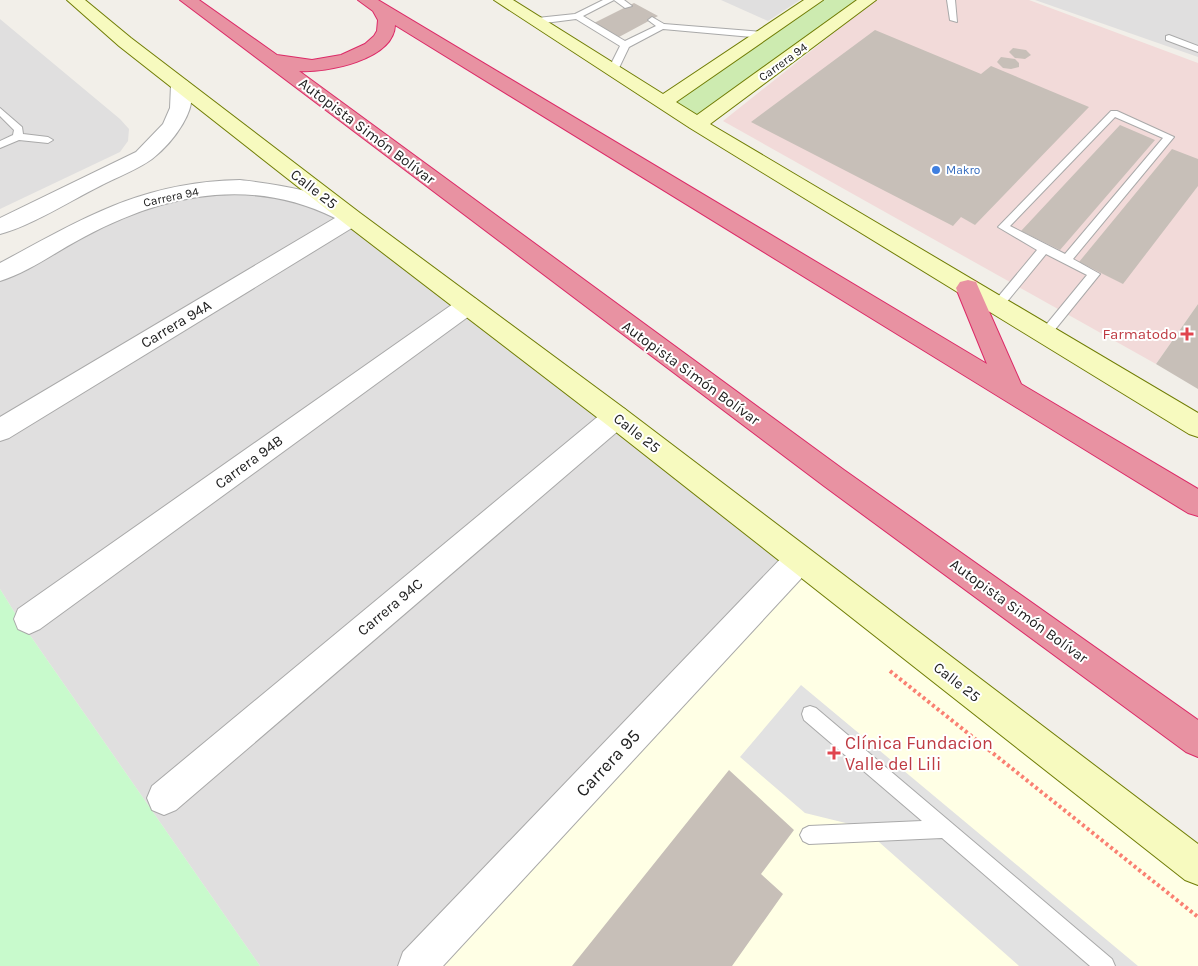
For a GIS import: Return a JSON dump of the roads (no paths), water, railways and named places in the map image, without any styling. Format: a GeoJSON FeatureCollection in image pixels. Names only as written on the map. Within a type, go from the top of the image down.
{"type":"FeatureCollection","features":[{"type":"Feature","properties":{"kind":"highway","name":"Autopista Simón Bolívar"},"geometry":{"type":"LineString","coordinates":[[188,0],[267,56],[818,466],[1198,740]]}},
{"type":"Feature","properties":{"kind":"highway"},"geometry":{"type":"LineString","coordinates":[[267,56],[286,64],[311,66],[337,63],[361,54],[378,42],[387,29],[386,18],[373,4]]}},
{"type":"Feature","properties":{"kind":"highway"},"geometry":{"type":"LineString","coordinates":[[373,4],[1010,388],[1198,504]]}},
{"type":"Feature","properties":{"kind":"highway"},"geometry":{"type":"LineString","coordinates":[[968,288],[1010,388]]}},
{"type":"Feature","properties":{"kind":"street","name":"Calle 25"},"geometry":{"type":"LineString","coordinates":[[76,0],[180,85],[352,218],[616,417],[1198,867]]}},
{"type":"Feature","properties":{"kind":"street"},"geometry":{"type":"LineString","coordinates":[[502,0],[697,124],[1198,426]]}},
{"type":"Feature","properties":{"kind":"street"},"geometry":{"type":"LineString","coordinates":[[663,102],[815,0]]}},
{"type":"Feature","properties":{"kind":"street","name":"Carrera 94"},"geometry":{"type":"LineString","coordinates":[[697,124],[868,0]]}},
{"type":"Feature","properties":{"kind":"street"},"geometry":{"type":"LineString","coordinates":[[0,227],[143,156],[161,140],[178,115],[182,103],[180,85]]}},
{"type":"Feature","properties":{"kind":"street","name":"Carrera 94"},"geometry":{"type":"LineString","coordinates":[[0,273],[125,208],[185,192],[219,188],[274,190],[311,198],[352,218]]}},
{"type":"Feature","properties":{"kind":"street","name":"Carrera 94A"},"geometry":{"type":"LineString","coordinates":[[0,430],[352,218]]}},
{"type":"Feature","properties":{"kind":"street","name":"Carrera 94B"},"geometry":{"type":"LineString","coordinates":[[29,619],[468,305]]}},
{"type":"Feature","properties":{"kind":"street","name":"Carrera 94C"},"geometry":{"type":"LineString","coordinates":[[164,798],[616,417]]}},
{"type":"Feature","properties":{"kind":"street","name":"Carrera 95"},"geometry":{"type":"LineString","coordinates":[[417,966],[799,560]]}},
{"type":"Feature","properties":{"kind":"lane"},"geometry":{"type":"LineString","coordinates":[[537,21],[577,16],[610,0]]}},
{"type":"Feature","properties":{"kind":"lane"},"geometry":{"type":"LineString","coordinates":[[618,0],[628,6]]}},
{"type":"Feature","properties":{"kind":"lane"},"geometry":{"type":"LineString","coordinates":[[951,0],[954,20]]}},
{"type":"Feature","properties":{"kind":"lane"},"geometry":{"type":"LineString","coordinates":[[577,16],[625,45]]}},
{"type":"Feature","properties":{"kind":"lane"},"geometry":{"type":"LineString","coordinates":[[652,20],[662,26],[763,35]]}},
{"type":"Feature","properties":{"kind":"lane"},"geometry":{"type":"LineString","coordinates":[[613,70],[625,45],[662,26]]}},
{"type":"Feature","properties":{"kind":"lane"},"geometry":{"type":"LineString","coordinates":[[1168,38],[1198,49]]}},
{"type":"Feature","properties":{"kind":"lane"},"geometry":{"type":"LineString","coordinates":[[0,111],[19,129],[18,137]]}},
{"type":"Feature","properties":{"kind":"lane"},"geometry":{"type":"LineString","coordinates":[[1045,334],[1094,274],[1066,260],[1004,227],[1114,113],[1169,137],[1066,260]]}},
{"type":"Feature","properties":{"kind":"lane"},"geometry":{"type":"LineString","coordinates":[[0,145],[18,137],[48,140]]}},
{"type":"Feature","properties":{"kind":"lane"},"geometry":{"type":"LineString","coordinates":[[997,306],[1045,248]]}},
{"type":"Feature","properties":{"kind":"lane"},"geometry":{"type":"LineString","coordinates":[[810,714],[1105,966]]}},
{"type":"Feature","properties":{"kind":"lane"},"geometry":{"type":"LineString","coordinates":[[809,836],[944,829]]}},
{"type":"Feature","properties":{"kind":"place","name":"Makro"},"geometry":{"type":"Point","coordinates":[936,170]}},
{"type":"Feature","properties":{"kind":"place","name":"Farmatodo"},"geometry":{"type":"Point","coordinates":[1187,334]}},
{"type":"Feature","properties":{"kind":"place","name":"Clínica Fundacion Valle del Lili"},"geometry":{"type":"Point","coordinates":[834,753]}}]}
